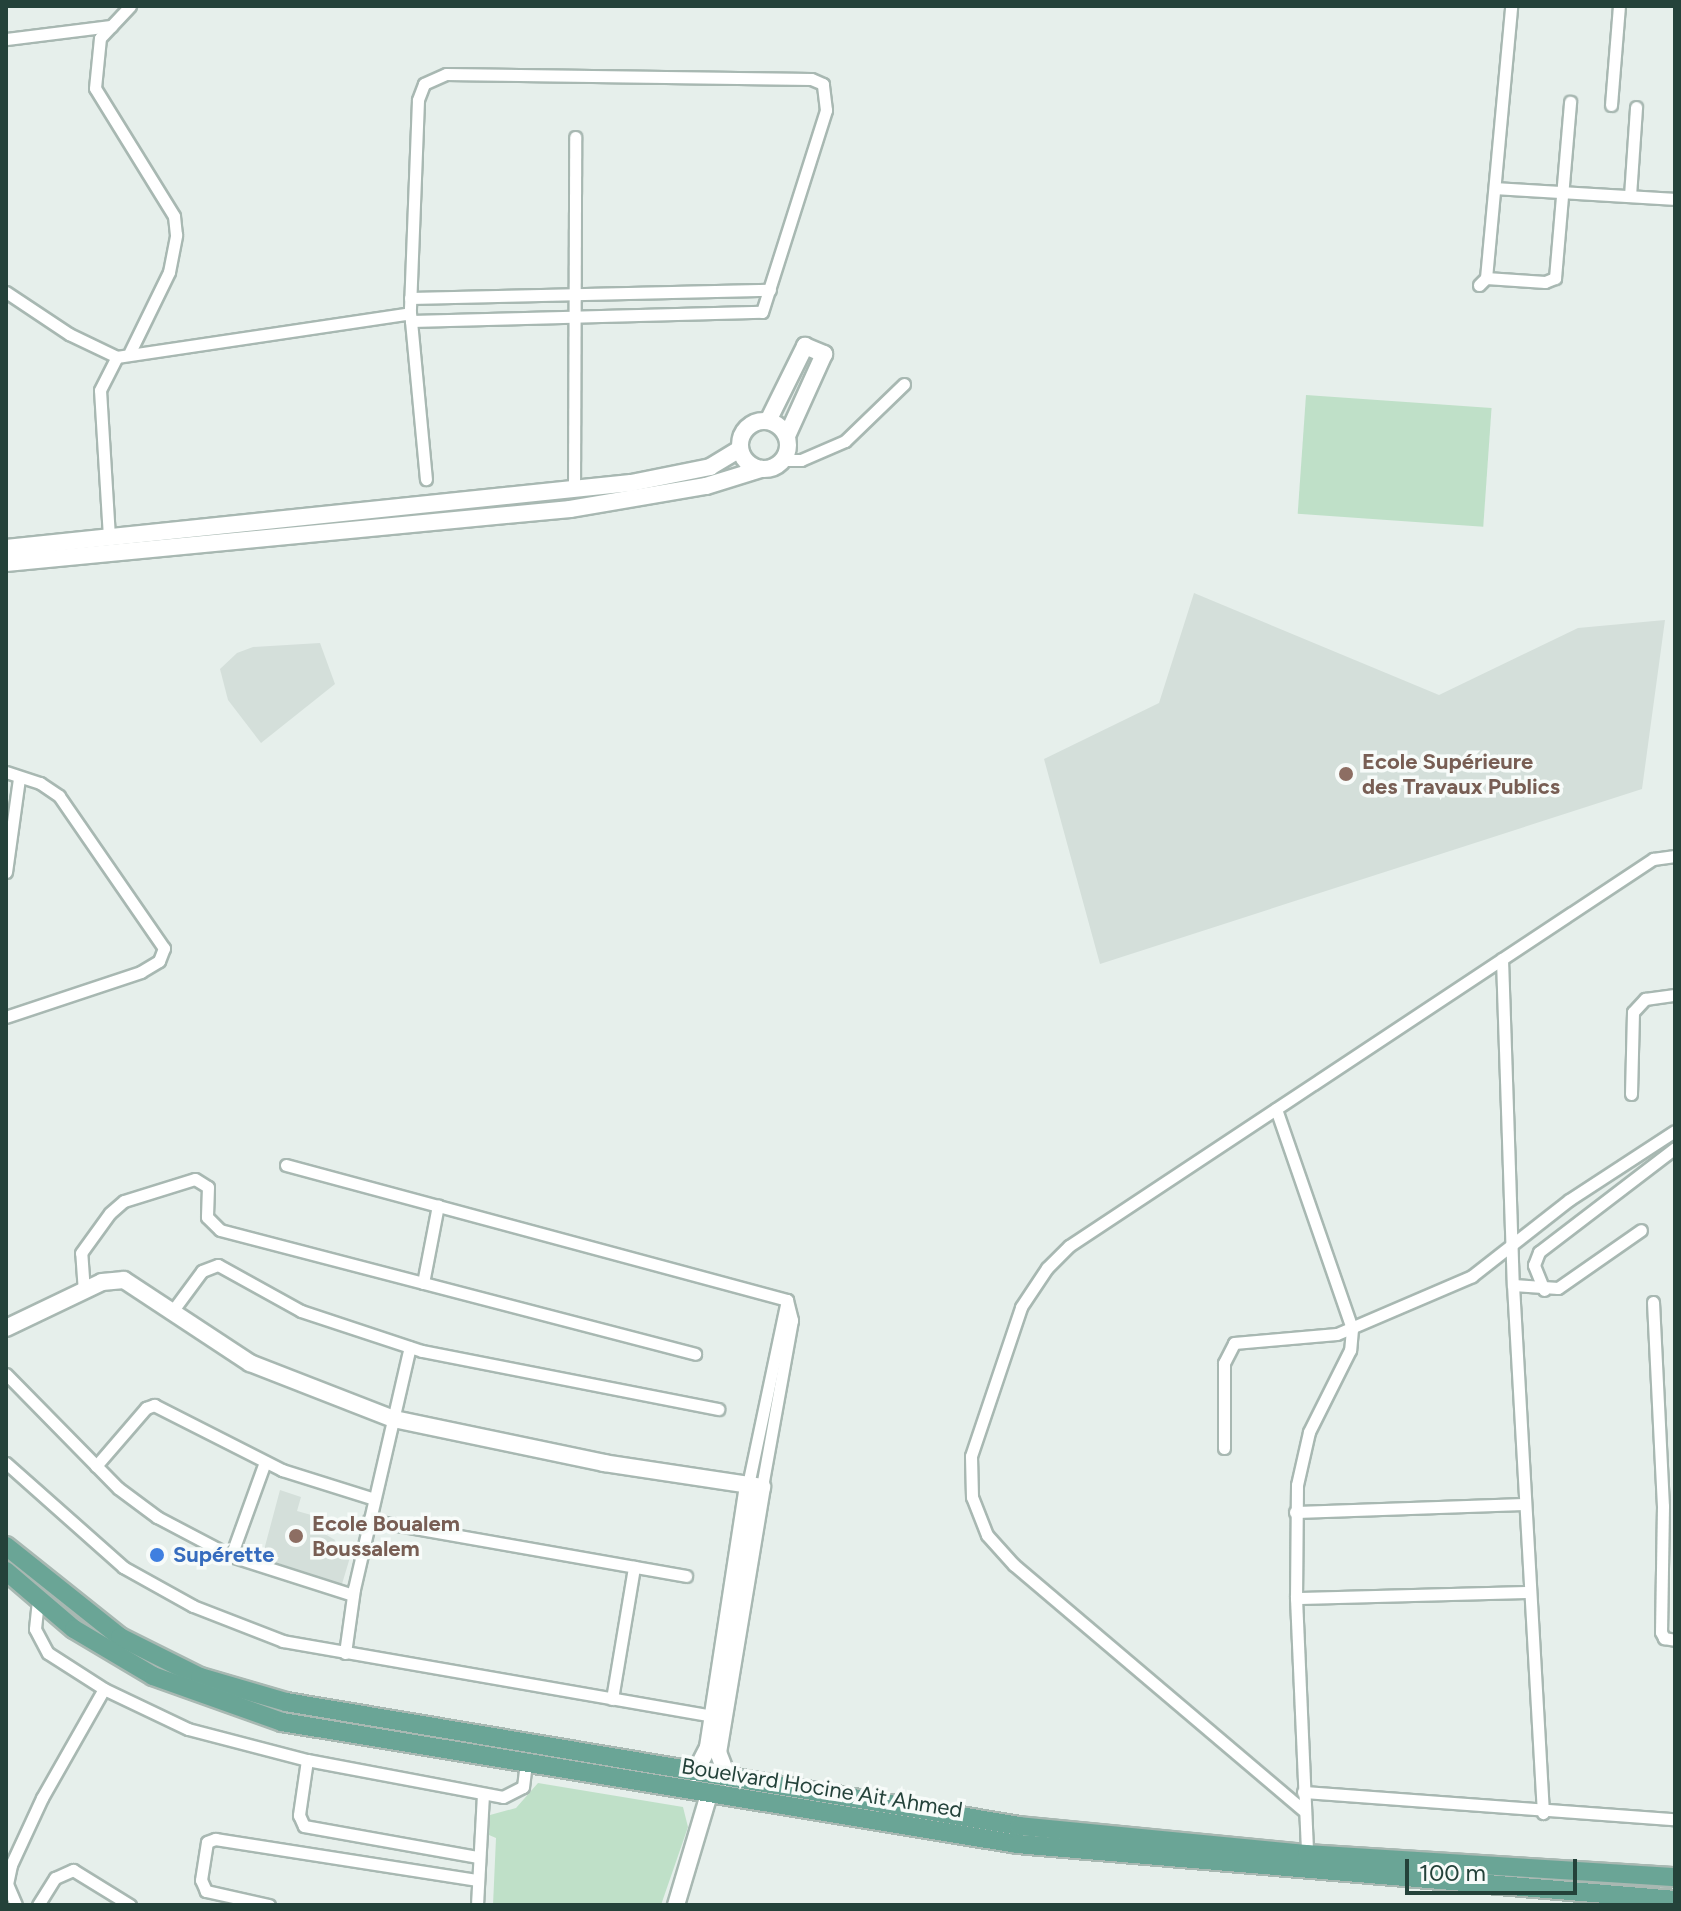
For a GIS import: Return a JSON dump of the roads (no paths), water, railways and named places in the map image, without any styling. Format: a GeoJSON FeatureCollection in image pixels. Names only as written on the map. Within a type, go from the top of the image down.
{"type":"FeatureCollection","features":[{"type":"Feature","properties":{"kind":"main road"},"geometry":{"type":"LineString","coordinates":[[6,1546],[120,1637],[242,1691],[695,1773],[1019,1826],[1307,1854],[1675,1877]]}},
{"type":"Feature","properties":{"kind":"main road","name":"Bouelvard Hocine Ait Ahmed"},"geometry":{"type":"LineString","coordinates":[[6,1571],[38,1600],[113,1654],[238,1710],[526,1763],[1017,1844],[1675,1900]]}},
{"type":"Feature","properties":{"kind":"street"},"geometry":{"type":"LineString","coordinates":[[130,6],[100,38],[95,88],[174,216],[176,235],[169,272],[130,352]]}},
{"type":"Feature","properties":{"kind":"street"},"geometry":{"type":"LineString","coordinates":[[1511,6],[1495,188],[1482,281],[1545,282],[1555,278],[1570,102]]}},
{"type":"Feature","properties":{"kind":"street"},"geometry":{"type":"LineString","coordinates":[[1611,105],[1619,6]]}},
{"type":"Feature","properties":{"kind":"street"},"geometry":{"type":"LineString","coordinates":[[6,39],[111,25]]}},
{"type":"Feature","properties":{"kind":"street"},"geometry":{"type":"LineString","coordinates":[[109,537],[100,390],[117,357],[130,352],[410,317],[762,312],[826,110],[823,84],[811,79],[446,74],[424,84],[418,100],[410,317],[426,479]]}},
{"type":"Feature","properties":{"kind":"street"},"geometry":{"type":"LineString","coordinates":[[1630,196],[1636,107]]}},
{"type":"Feature","properties":{"kind":"street"},"geometry":{"type":"LineString","coordinates":[[574,490],[575,137]]}},
{"type":"Feature","properties":{"kind":"street"},"geometry":{"type":"LineString","coordinates":[[1495,188],[1675,199]]}},
{"type":"Feature","properties":{"kind":"street"},"geometry":{"type":"LineString","coordinates":[[410,298],[770,290]]}},
{"type":"Feature","properties":{"kind":"street"},"geometry":{"type":"LineString","coordinates":[[6,292],[69,334],[117,357]]}},
{"type":"Feature","properties":{"kind":"street"},"geometry":{"type":"LineString","coordinates":[[6,548],[574,490],[710,467],[740,449],[747,428],[768,421],[805,346],[824,354],[787,436],[783,460]]}},
{"type":"Feature","properties":{"kind":"street"},"geometry":{"type":"LineString","coordinates":[[6,563],[638,501],[761,469],[783,460],[801,460],[845,441],[904,384]]}},
{"type":"Feature","properties":{"kind":"street"},"geometry":{"type":"LineString","coordinates":[[768,421],[787,436]]}},
{"type":"Feature","properties":{"kind":"street"},"geometry":{"type":"LineString","coordinates":[[740,449],[747,462],[761,469]]}},
{"type":"Feature","properties":{"kind":"street"},"geometry":{"type":"LineString","coordinates":[[6,772],[40,783],[59,796],[164,948],[159,961],[141,972],[6,1017]]}},
{"type":"Feature","properties":{"kind":"street"},"geometry":{"type":"LineString","coordinates":[[6,872],[19,778]]}},
{"type":"Feature","properties":{"kind":"street"},"geometry":{"type":"LineString","coordinates":[[1303,1810],[999,1551],[977,1517],[969,1477],[971,1456],[1021,1307],[1047,1268],[1069,1246],[1653,859],[1675,856]]}},
{"type":"Feature","properties":{"kind":"street"},"geometry":{"type":"LineString","coordinates":[[1502,959],[1511,1250],[1543,1813]]}},
{"type":"Feature","properties":{"kind":"street"},"geometry":{"type":"LineString","coordinates":[[1631,1094],[1633,1012],[1645,999],[1675,995]]}},
{"type":"Feature","properties":{"kind":"street"},"geometry":{"type":"LineString","coordinates":[[1276,1109],[1352,1329],[1350,1350],[1304,1446],[1295,1512],[1303,1810],[1307,1854]]}},
{"type":"Feature","properties":{"kind":"street"},"geometry":{"type":"LineString","coordinates":[[1224,1448],[1224,1363],[1230,1346],[1245,1339],[1328,1336],[1352,1329],[1472,1276],[1511,1250],[1569,1200],[1675,1131]]}},
{"type":"Feature","properties":{"kind":"street"},"geometry":{"type":"LineString","coordinates":[[1544,1290],[1534,1265],[1539,1252],[1675,1148]]}},
{"type":"Feature","properties":{"kind":"street"},"geometry":{"type":"LineString","coordinates":[[286,1165],[787,1300],[718,1716],[706,1753],[695,1773]]}},
{"type":"Feature","properties":{"kind":"street"},"geometry":{"type":"LineString","coordinates":[[84,1292],[78,1268],[81,1253],[110,1213],[124,1201],[195,1179],[208,1187],[206,1213],[216,1228],[695,1354]]}},
{"type":"Feature","properties":{"kind":"street"},"geometry":{"type":"LineString","coordinates":[[423,1283],[438,1205]]}},
{"type":"Feature","properties":{"kind":"street"},"geometry":{"type":"LineString","coordinates":[[1513,1285],[1544,1290],[1563,1285],[1641,1230]]}},
{"type":"Feature","properties":{"kind":"street"},"geometry":{"type":"LineString","coordinates":[[171,1313],[202,1271],[218,1265],[304,1312],[410,1347],[718,1409]]}},
{"type":"Feature","properties":{"kind":"street"},"geometry":{"type":"LineString","coordinates":[[6,1328],[109,1280],[124,1280],[250,1363],[394,1419],[604,1463],[755,1486]]}},
{"type":"Feature","properties":{"kind":"street"},"geometry":{"type":"LineString","coordinates":[[1653,1302],[1663,1506],[1661,1635],[1675,1640]]}},
{"type":"Feature","properties":{"kind":"street"},"geometry":{"type":"LineString","coordinates":[[345,1653],[353,1595],[410,1347]]}},
{"type":"Feature","properties":{"kind":"street"},"geometry":{"type":"LineString","coordinates":[[6,1374],[143,1509],[231,1556],[353,1595]]}},
{"type":"Feature","properties":{"kind":"street"},"geometry":{"type":"LineString","coordinates":[[96,1466],[151,1405],[265,1462],[374,1499]]}},
{"type":"Feature","properties":{"kind":"street"},"geometry":{"type":"LineString","coordinates":[[231,1556],[265,1462]]}},
{"type":"Feature","properties":{"kind":"street"},"geometry":{"type":"LineString","coordinates":[[6,1463],[92,1543],[157,1588],[283,1641],[718,1716]]}},
{"type":"Feature","properties":{"kind":"street"},"geometry":{"type":"LineString","coordinates":[[1295,1512],[1525,1504]]}},
{"type":"Feature","properties":{"kind":"street"},"geometry":{"type":"LineString","coordinates":[[369,1520],[686,1576]]}},
{"type":"Feature","properties":{"kind":"street"},"geometry":{"type":"LineString","coordinates":[[612,1699],[634,1567]]}},
{"type":"Feature","properties":{"kind":"street"},"geometry":{"type":"LineString","coordinates":[[1296,1598],[1530,1592]]}},
{"type":"Feature","properties":{"kind":"street"},"geometry":{"type":"LineString","coordinates":[[38,1600],[35,1629],[42,1646],[104,1689],[188,1729],[307,1760],[503,1797],[520,1791],[526,1763]]}},
{"type":"Feature","properties":{"kind":"street"},"geometry":{"type":"LineString","coordinates":[[16,1905],[7,1884],[11,1865],[42,1798],[104,1689]]}},
{"type":"Feature","properties":{"kind":"street"},"geometry":{"type":"LineString","coordinates":[[718,1716],[718,1752],[728,1778]]}},
{"type":"Feature","properties":{"kind":"street"},"geometry":{"type":"LineString","coordinates":[[307,1760],[299,1819],[304,1826],[478,1857]]}},
{"type":"Feature","properties":{"kind":"street"},"geometry":{"type":"LineString","coordinates":[[1303,1792],[1543,1813],[1675,1819]]}},
{"type":"Feature","properties":{"kind":"street"},"geometry":{"type":"LineString","coordinates":[[477,1905],[483,1794]]}},
{"type":"Feature","properties":{"kind":"street"},"geometry":{"type":"LineString","coordinates":[[676,1905],[709,1794]]}},
{"type":"Feature","properties":{"kind":"street"},"geometry":{"type":"LineString","coordinates":[[269,1905],[235,1902],[211,1894],[202,1886],[204,1846],[211,1840],[478,1880]]}},
{"type":"Feature","properties":{"kind":"street"},"geometry":{"type":"LineString","coordinates":[[38,1905],[55,1878],[73,1870],[130,1905]]}},
{"type":"Feature","properties":{"kind":"place","name":"Ecole Supérieure des Travaux Publics"},"geometry":{"type":"Point","coordinates":[1346,774]}},
{"type":"Feature","properties":{"kind":"place","name":"Ecole Boualem Boussalem"},"geometry":{"type":"Point","coordinates":[296,1536]}},
{"type":"Feature","properties":{"kind":"place","name":"Supérette"},"geometry":{"type":"Point","coordinates":[157,1555]}}]}
